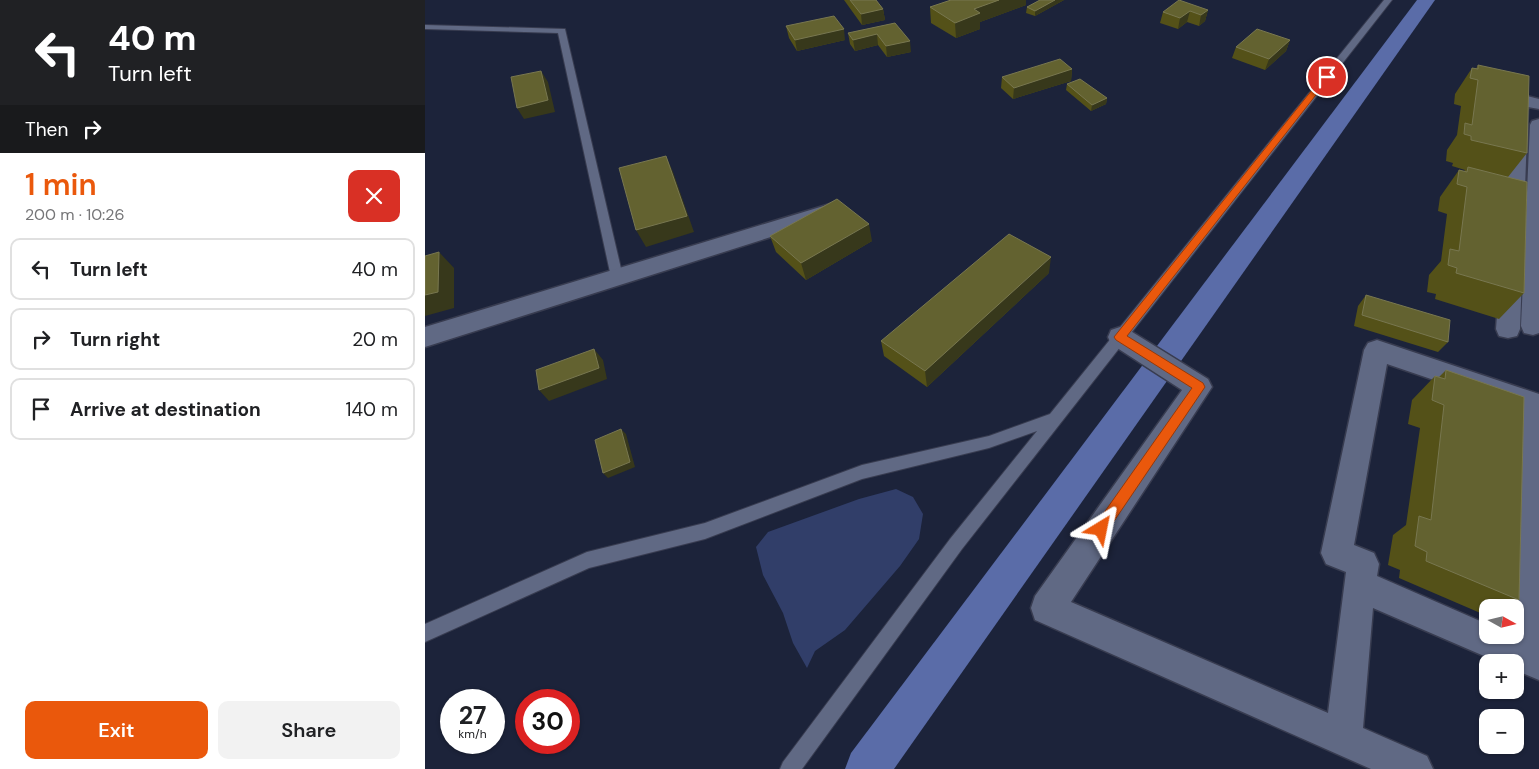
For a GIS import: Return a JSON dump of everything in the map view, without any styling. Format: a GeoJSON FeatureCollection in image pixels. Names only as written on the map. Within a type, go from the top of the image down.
{"type":"FeatureCollection","features":[{"type":"Feature","properties":{"kind":"street"},"geometry":{"type":"LineString","coordinates":[[1508,329],[1519,99],[1539,104]]}},
{"type":"Feature","properties":{"kind":"street"},"geometry":{"type":"LineString","coordinates":[[1533,326],[1539,125]]}},
{"type":"Feature","properties":{"kind":"street"},"geometry":{"type":"LineString","coordinates":[[425,337],[833,210]]}},
{"type":"Feature","properties":{"kind":"street"},"geometry":{"type":"LineString","coordinates":[[1120,337],[1199,387],[1047,608],[1364,752],[1414,769]]}},
{"type":"Feature","properties":{"kind":"street"},"geometry":{"type":"LineString","coordinates":[[1359,585],[1534,661],[1534,403],[1377,350],[1337,553],[1363,564],[1359,585],[1364,752]]}},
{"type":"Feature","properties":{"kind":"lane"},"geometry":{"type":"LineString","coordinates":[[790,769],[955,544],[1387,0]]}},
{"type":"Feature","properties":{"kind":"lane"},"geometry":{"type":"LineString","coordinates":[[425,27],[563,31],[617,277]]}},
{"type":"Feature","properties":{"kind":"lane"},"geometry":{"type":"LineString","coordinates":[[425,633],[587,560],[705,531],[862,472],[989,442],[1054,419]]}},
{"type":"Feature","properties":{"kind":"shaded area"},"geometry":{"type":"Polygon","coordinates":[[[896,489],[913,497],[923,514],[919,539],[900,566],[845,630],[815,651],[807,668],[793,643],[783,613],[763,575],[756,547],[768,532],[859,499],[896,489]]]}},
{"type":"Feature","properties":{"kind":"building"},"geometry":{"type":"Polygon","coordinates":[[[850,0],[876,0],[883,9],[861,14],[850,0]]]}},
{"type":"Feature","properties":{"kind":"building"},"geometry":{"type":"Polygon","coordinates":[[[951,0],[999,0],[974,9],[980,13],[955,23],[930,7],[951,0]]]}},
{"type":"Feature","properties":{"kind":"building"},"geometry":{"type":"Polygon","coordinates":[[[1040,0],[1055,0],[1035,11],[1027,7],[1040,0]]]}},
{"type":"Feature","properties":{"kind":"building"},"geometry":{"type":"Polygon","coordinates":[[[1179,0],[1208,10],[1201,15],[1190,11],[1180,18],[1163,12],[1179,0]]]}},
{"type":"Feature","properties":{"kind":"building"},"geometry":{"type":"Polygon","coordinates":[[[834,16],[844,29],[795,40],[786,26],[834,16]]]}},
{"type":"Feature","properties":{"kind":"building"},"geometry":{"type":"Polygon","coordinates":[[[895,23],[910,41],[886,46],[877,34],[853,40],[848,33],[895,23]]]}},
{"type":"Feature","properties":{"kind":"building"},"geometry":{"type":"Polygon","coordinates":[[[1257,29],[1290,40],[1269,59],[1236,47],[1257,29]]]}},
{"type":"Feature","properties":{"kind":"building"},"geometry":{"type":"Polygon","coordinates":[[[1060,59],[1072,69],[1014,88],[1002,77],[1060,59]]]}},
{"type":"Feature","properties":{"kind":"building"},"geometry":{"type":"Polygon","coordinates":[[[1478,65],[1529,76],[1527,153],[1471,140],[1471,136],[1464,134],[1465,123],[1472,125],[1478,80],[1470,78],[1472,68],[1478,69],[1478,65]]]}},
{"type":"Feature","properties":{"kind":"building"},"geometry":{"type":"Polygon","coordinates":[[[541,71],[548,100],[517,108],[511,77],[541,71]]]}},
{"type":"Feature","properties":{"kind":"building"},"geometry":{"type":"Polygon","coordinates":[[[1080,79],[1107,98],[1092,105],[1067,84],[1080,79]]]}},
{"type":"Feature","properties":{"kind":"building"},"geometry":{"type":"Polygon","coordinates":[[[666,156],[687,216],[636,230],[619,168],[666,156]]]}},
{"type":"Feature","properties":{"kind":"building"},"geometry":{"type":"Polygon","coordinates":[[[1468,167],[1527,182],[1524,293],[1456,273],[1457,268],[1448,265],[1450,249],[1459,251],[1467,187],[1457,184],[1459,170],[1467,172],[1468,167]]]}},
{"type":"Feature","properties":{"kind":"building"},"geometry":{"type":"Polygon","coordinates":[[[837,199],[869,224],[801,263],[770,236],[837,199]]]}},
{"type":"Feature","properties":{"kind":"building"},"geometry":{"type":"Polygon","coordinates":[[[1009,234],[1051,257],[925,371],[881,341],[1009,234]]]}},
{"type":"Feature","properties":{"kind":"building"},"geometry":{"type":"Polygon","coordinates":[[[439,252],[438,292],[425,295],[425,256],[439,252]]]}},
{"type":"Feature","properties":{"kind":"building"},"geometry":{"type":"Polygon","coordinates":[[[1366,295],[1450,320],[1448,342],[1362,315],[1366,295]]]}},
{"type":"Feature","properties":{"kind":"building"},"geometry":{"type":"Polygon","coordinates":[[[594,349],[599,368],[539,390],[536,370],[594,349]]]}},
{"type":"Feature","properties":{"kind":"building"},"geometry":{"type":"Polygon","coordinates":[[[1446,370],[1524,397],[1519,599],[1426,561],[1427,552],[1415,546],[1419,516],[1431,520],[1444,405],[1432,400],[1435,376],[1445,379],[1446,370]]]}},
{"type":"Feature","properties":{"kind":"building"},"geometry":{"type":"Polygon","coordinates":[[[621,429],[630,462],[603,473],[595,440],[621,429]]]}},
{"type":"Feature","properties":{"kind":"waterway"},"geometry":{"type":"LineString","coordinates":[[867,769],[1426,0]]}},
{"type":"Feature","properties":{"kind":"route"},"geometry":{"type":"LineString","coordinates":[[1101,529],[1199,387],[1120,337],[1327,77]]}}]}
